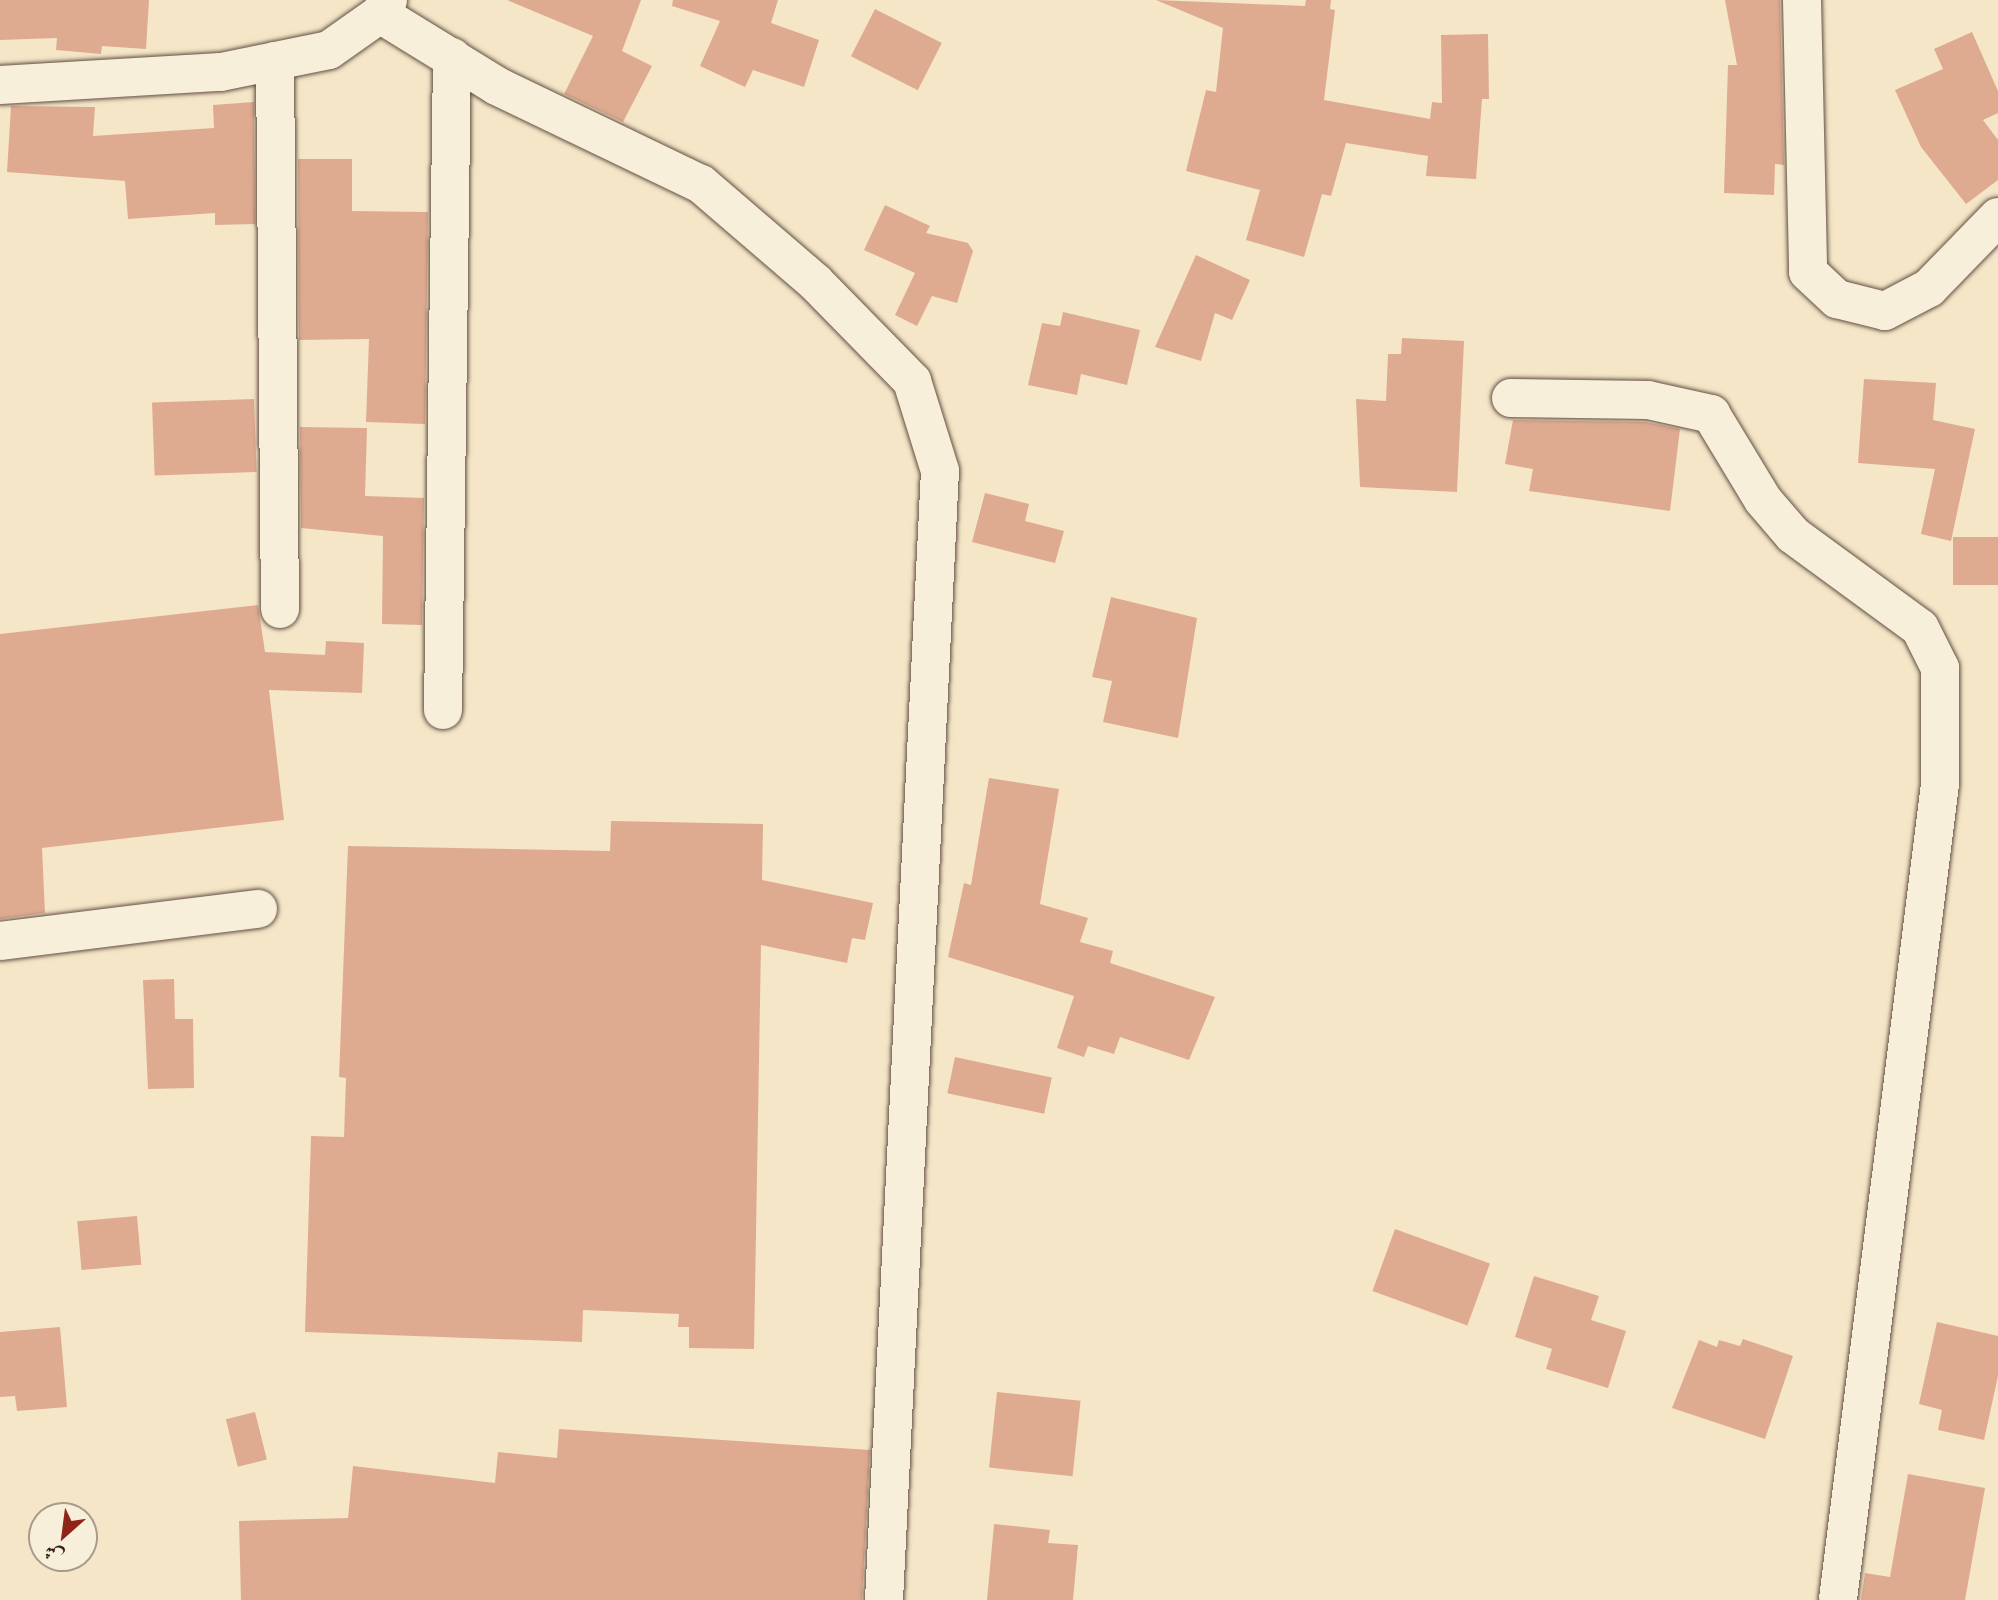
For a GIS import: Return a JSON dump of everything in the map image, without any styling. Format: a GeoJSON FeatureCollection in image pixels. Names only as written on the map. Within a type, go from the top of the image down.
{"type":"FeatureCollection","features":[{"type":"Feature","properties":{"kind":"street"},"geometry":{"type":"LineString","coordinates":[[1802,0],[1808,272],[1837,299],[1885,311],[1929,288],[1998,217]]}},
{"type":"Feature","properties":{"kind":"street"},"geometry":{"type":"LineString","coordinates":[[0,85],[221,72],[329,50],[384,7],[497,86],[701,184],[816,282],[912,381],[940,471],[884,1600]]}},
{"type":"Feature","properties":{"kind":"street"},"geometry":{"type":"LineString","coordinates":[[443,710],[452,57]]}},
{"type":"Feature","properties":{"kind":"street"},"geometry":{"type":"LineString","coordinates":[[275,61],[281,608]]}},
{"type":"Feature","properties":{"kind":"street"},"geometry":{"type":"LineString","coordinates":[[1511,398],[1648,400],[1711,414],[1763,500],[1793,535],[1920,628],[1940,668],[1940,784],[1838,1600]]}},
{"type":"Feature","properties":{"kind":"street"},"geometry":{"type":"LineString","coordinates":[[0,941],[258,909]]}},
{"type":"Feature","properties":{"kind":"building"},"geometry":{"type":"Polygon","coordinates":[[[0,0],[149,0],[146,49],[102,46],[101,54],[56,50],[57,38],[0,40],[0,0]]]}},
{"type":"Feature","properties":{"kind":"building"},"geometry":{"type":"Polygon","coordinates":[[[507,0],[641,0],[622,51],[652,66],[623,122],[564,94],[593,36],[507,0]]]}},
{"type":"Feature","properties":{"kind":"building"},"geometry":{"type":"Polygon","coordinates":[[[673,0],[778,0],[771,23],[819,40],[804,87],[753,70],[745,87],[700,66],[720,21],[672,6],[673,0]]]}},
{"type":"Feature","properties":{"kind":"building"},"geometry":{"type":"Polygon","coordinates":[[[1156,0],[1305,6],[1306,0],[1331,0],[1330,9],[1335,10],[1324,100],[1430,119],[1432,102],[1442,103],[1441,35],[1488,34],[1489,99],[1482,99],[1476,179],[1426,176],[1428,156],[1346,143],[1331,196],[1322,194],[1304,257],[1246,240],[1260,190],[1186,171],[1206,90],[1216,92],[1223,28],[1156,0]]]}},
{"type":"Feature","properties":{"kind":"building"},"geometry":{"type":"Polygon","coordinates":[[[1725,0],[1780,0],[1784,165],[1775,164],[1774,195],[1724,193],[1728,65],[1737,65],[1725,0]]]}},
{"type":"Feature","properties":{"kind":"building"},"geometry":{"type":"Polygon","coordinates":[[[875,9],[942,43],[918,90],[851,56],[875,9]]]}},
{"type":"Feature","properties":{"kind":"building"},"geometry":{"type":"Polygon","coordinates":[[[1972,32],[1998,91],[1998,113],[1983,120],[1998,140],[1998,180],[1966,204],[1921,147],[1895,90],[1943,69],[1934,49],[1972,32]]]}},
{"type":"Feature","properties":{"kind":"building"},"geometry":{"type":"Polygon","coordinates":[[[254,102],[255,224],[215,225],[215,213],[128,219],[125,181],[7,172],[11,106],[95,107],[93,136],[214,128],[213,105],[254,102]]]}},
{"type":"Feature","properties":{"kind":"building"},"geometry":{"type":"Polygon","coordinates":[[[298,159],[352,159],[352,211],[428,212],[425,424],[366,422],[369,339],[299,340],[298,159]]]}},
{"type":"Feature","properties":{"kind":"building"},"geometry":{"type":"Polygon","coordinates":[[[885,205],[930,226],[926,233],[968,243],[973,251],[957,303],[932,296],[917,326],[895,315],[915,273],[864,250],[885,205]]]}},
{"type":"Feature","properties":{"kind":"building"},"geometry":{"type":"Polygon","coordinates":[[[1196,255],[1250,280],[1232,320],[1215,313],[1201,361],[1155,347],[1196,255]]]}},
{"type":"Feature","properties":{"kind":"building"},"geometry":{"type":"Polygon","coordinates":[[[1063,312],[1140,330],[1127,385],[1081,374],[1077,395],[1028,385],[1042,323],[1060,326],[1063,312]]]}},
{"type":"Feature","properties":{"kind":"building"},"geometry":{"type":"Polygon","coordinates":[[[1402,338],[1464,341],[1457,492],[1360,487],[1356,399],[1386,401],[1388,354],[1401,354],[1402,338]]]}},
{"type":"Feature","properties":{"kind":"building"},"geometry":{"type":"Polygon","coordinates":[[[1864,379],[1936,383],[1933,420],[1975,429],[1951,541],[1921,534],[1935,469],[1858,463],[1864,379]]]}},
{"type":"Feature","properties":{"kind":"building"},"geometry":{"type":"Polygon","coordinates":[[[254,399],[257,472],[155,476],[152,403],[254,399]]]}},
{"type":"Feature","properties":{"kind":"building"},"geometry":{"type":"Polygon","coordinates":[[[1513,420],[1645,422],[1680,429],[1670,511],[1529,491],[1533,469],[1505,464],[1513,420]]]}},
{"type":"Feature","properties":{"kind":"building"},"geometry":{"type":"Polygon","coordinates":[[[300,427],[367,428],[365,496],[424,498],[422,625],[382,624],[383,536],[301,528],[300,427]]]}},
{"type":"Feature","properties":{"kind":"building"},"geometry":{"type":"Polygon","coordinates":[[[985,493],[1029,504],[1025,521],[1064,531],[1055,563],[972,542],[985,493]]]}},
{"type":"Feature","properties":{"kind":"building"},"geometry":{"type":"Polygon","coordinates":[[[1953,537],[1998,537],[1998,585],[1953,585],[1953,537]]]}},
{"type":"Feature","properties":{"kind":"building"},"geometry":{"type":"Polygon","coordinates":[[[1111,597],[1197,618],[1178,738],[1103,722],[1112,681],[1092,677],[1111,597]]]}},
{"type":"Feature","properties":{"kind":"building"},"geometry":{"type":"Polygon","coordinates":[[[258,605],[265,652],[325,655],[326,641],[364,643],[362,693],[269,690],[284,820],[42,848],[45,913],[0,919],[0,634],[258,605]]]}},
{"type":"Feature","properties":{"kind":"building"},"geometry":{"type":"Polygon","coordinates":[[[989,778],[1059,789],[1040,904],[1088,918],[1080,942],[1113,951],[1110,963],[1215,997],[1189,1060],[1120,1037],[1114,1054],[1088,1046],[1084,1057],[1057,1048],[1074,996],[948,957],[964,883],[971,885],[989,778]]]}},
{"type":"Feature","properties":{"kind":"building"},"geometry":{"type":"Polygon","coordinates":[[[611,821],[763,824],[762,880],[873,903],[865,940],[852,938],[847,963],[761,945],[754,1349],[689,1348],[689,1327],[678,1327],[679,1314],[583,1310],[582,1342],[305,1332],[311,1136],[344,1137],[346,1078],[339,1077],[348,846],[610,851],[611,821]]]}},
{"type":"Feature","properties":{"kind":"building"},"geometry":{"type":"Polygon","coordinates":[[[174,979],[175,1019],[193,1019],[194,1088],[148,1089],[143,980],[174,979]]]}},
{"type":"Feature","properties":{"kind":"building"},"geometry":{"type":"Polygon","coordinates":[[[955,1057],[1052,1078],[1044,1114],[947,1093],[955,1057]]]}},
{"type":"Feature","properties":{"kind":"building"},"geometry":{"type":"Polygon","coordinates":[[[137,1216],[141,1265],[81,1270],[77,1221],[137,1216]]]}},
{"type":"Feature","properties":{"kind":"building"},"geometry":{"type":"Polygon","coordinates":[[[1395,1229],[1490,1264],[1467,1326],[1372,1291],[1395,1229]]]}},
{"type":"Feature","properties":{"kind":"building"},"geometry":{"type":"Polygon","coordinates":[[[1534,1276],[1599,1296],[1591,1320],[1626,1331],[1608,1388],[1546,1369],[1552,1349],[1515,1337],[1534,1276]]]}},
{"type":"Feature","properties":{"kind":"building"},"geometry":{"type":"Polygon","coordinates":[[[1937,1322],[1998,1336],[1998,1376],[1984,1440],[1938,1430],[1942,1410],[1919,1404],[1937,1322]]]}},
{"type":"Feature","properties":{"kind":"building"},"geometry":{"type":"Polygon","coordinates":[[[60,1327],[67,1407],[17,1411],[15,1396],[0,1397],[0,1332],[60,1327]]]}},
{"type":"Feature","properties":{"kind":"building"},"geometry":{"type":"Polygon","coordinates":[[[1743,1339],[1793,1356],[1765,1439],[1672,1408],[1699,1340],[1717,1347],[1719,1340],[1740,1346],[1743,1339]]]}},
{"type":"Feature","properties":{"kind":"building"},"geometry":{"type":"Polygon","coordinates":[[[997,1392],[1081,1401],[1073,1476],[989,1468],[997,1392]]]}},
{"type":"Feature","properties":{"kind":"building"},"geometry":{"type":"Polygon","coordinates":[[[255,1412],[267,1460],[238,1467],[226,1419],[255,1412]]]}},
{"type":"Feature","properties":{"kind":"building"},"geometry":{"type":"Polygon","coordinates":[[[559,1429],[870,1450],[862,1600],[241,1600],[239,1521],[348,1518],[353,1466],[495,1483],[498,1452],[557,1458],[559,1429]]]}},
{"type":"Feature","properties":{"kind":"building"},"geometry":{"type":"Polygon","coordinates":[[[1908,1474],[1985,1488],[1965,1600],[1861,1600],[1865,1573],[1890,1577],[1908,1474]]]}},
{"type":"Feature","properties":{"kind":"building"},"geometry":{"type":"Polygon","coordinates":[[[994,1524],[1050,1530],[1048,1543],[1078,1545],[1073,1600],[987,1600],[994,1524]]]}}]}
